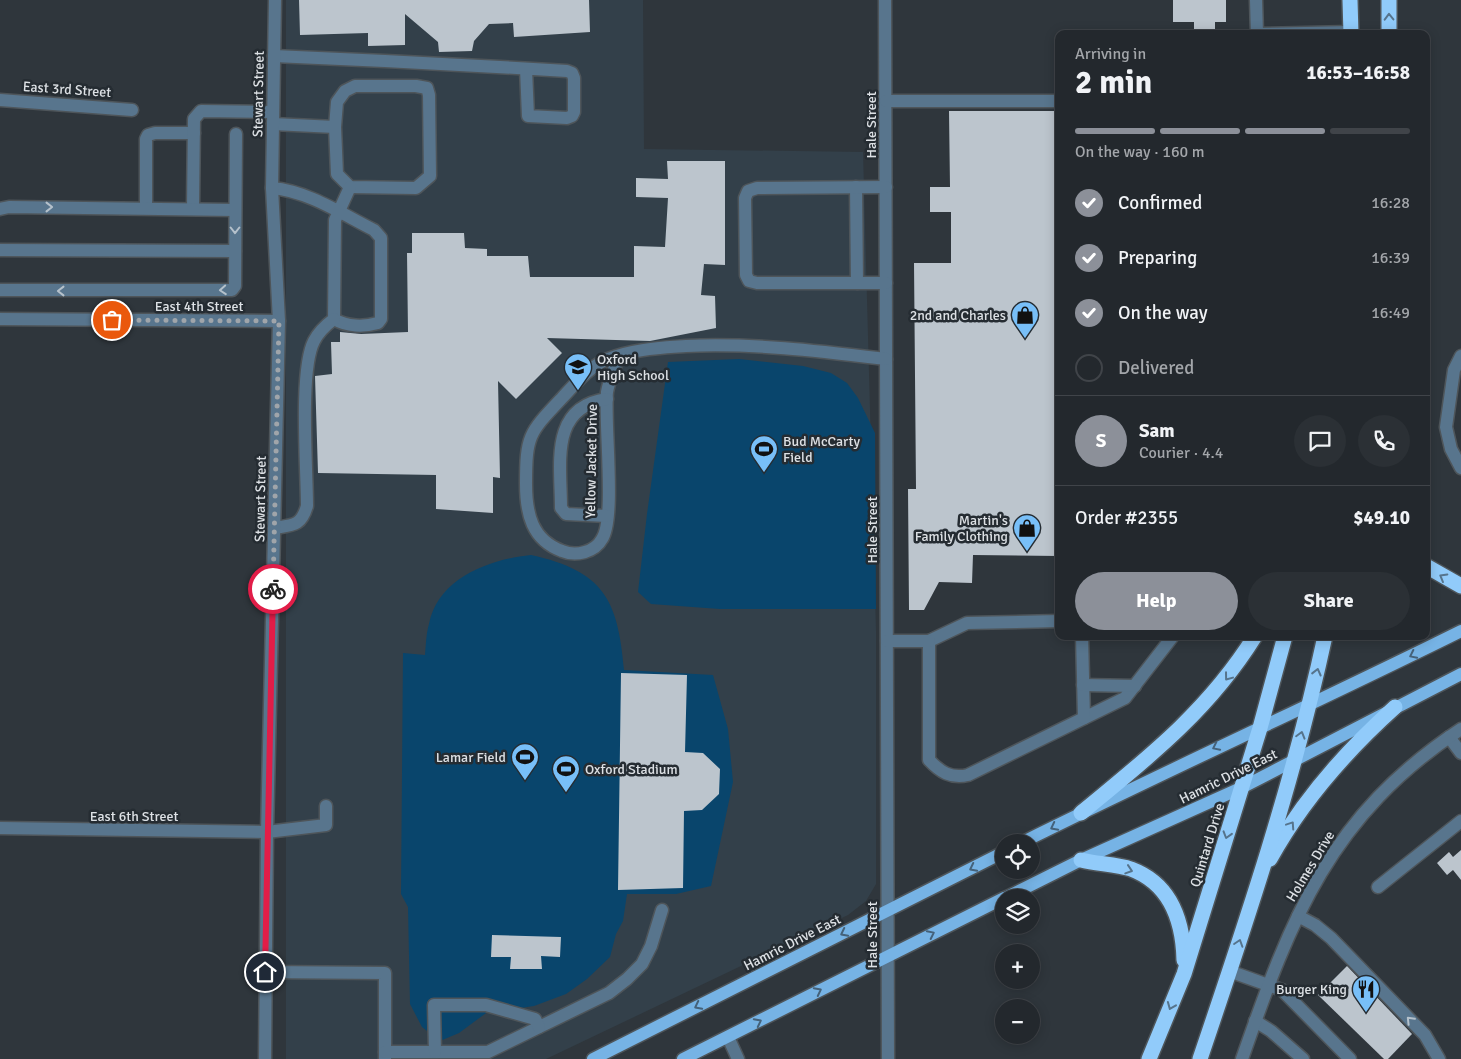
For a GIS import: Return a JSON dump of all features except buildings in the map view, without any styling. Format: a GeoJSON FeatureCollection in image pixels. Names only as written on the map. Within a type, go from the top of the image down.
{"type":"FeatureCollection","features":[{"type":"Feature","properties":{"kind":"highway"},"geometry":{"type":"LineString","coordinates":[[1350,0],[1351,30]]}},
{"type":"Feature","properties":{"kind":"highway"},"geometry":{"type":"LineString","coordinates":[[1389,0],[1390,30]]}},
{"type":"Feature","properties":{"kind":"highway"},"geometry":{"type":"LineString","coordinates":[[1430,568],[1461,586]]}},
{"type":"Feature","properties":{"kind":"highway"},"geometry":{"type":"LineString","coordinates":[[1082,813],[1186,725],[1226,680],[1252,640]]}},
{"type":"Feature","properties":{"kind":"highway","name":"Quintard Drive"},"geometry":{"type":"LineString","coordinates":[[1149,1059],[1184,974],[1260,728],[1284,640]]}},
{"type":"Feature","properties":{"kind":"highway"},"geometry":{"type":"LineString","coordinates":[[1200,1059],[1258,882],[1309,707],[1324,640]]}},
{"type":"Feature","properties":{"kind":"highway"},"geometry":{"type":"LineString","coordinates":[[1258,882],[1291,825],[1310,798],[1350,750],[1396,708]]}},
{"type":"Feature","properties":{"kind":"highway"},"geometry":{"type":"LineString","coordinates":[[1081,860],[1130,869],[1153,881],[1163,890],[1171,901],[1180,923],[1184,974]]}},
{"type":"Feature","properties":{"kind":"main road","name":"Hamric Drive East"},"geometry":{"type":"LineString","coordinates":[[1039,834],[1234,739],[1309,707],[1461,631]]}},
{"type":"Feature","properties":{"kind":"main road","name":"Hamric Drive East"},"geometry":{"type":"LineString","coordinates":[[1022,889],[1081,860],[1241,788],[1461,674]]}},
{"type":"Feature","properties":{"kind":"main road","name":"Hamric Drive East"},"geometry":{"type":"LineString","coordinates":[[593,1059],[995,857]]}},
{"type":"Feature","properties":{"kind":"main road","name":"Hamric Drive East"},"geometry":{"type":"LineString","coordinates":[[683,1059],[995,902]]}},
{"type":"Feature","properties":{"kind":"street","name":"Stewart Street"},"geometry":{"type":"LineString","coordinates":[[265,1059],[267,832],[279,321],[272,188],[275,0]]}},
{"type":"Feature","properties":{"kind":"street","name":"Hale Street"},"geometry":{"type":"LineString","coordinates":[[885,0],[888,1059]]}},
{"type":"Feature","properties":{"kind":"street"},"geometry":{"type":"LineString","coordinates":[[1256,0],[1257,30]]}},
{"type":"Feature","properties":{"kind":"street"},"geometry":{"type":"LineString","coordinates":[[274,56],[526,68],[572,73],[574,112],[572,116],[568,118],[528,116],[526,68]]}},
{"type":"Feature","properties":{"kind":"street"},"geometry":{"type":"LineString","coordinates":[[355,86],[416,86],[427,88],[429,95],[430,176],[416,188],[350,187],[337,174],[335,127],[337,102],[345,91],[355,86]]}},
{"type":"Feature","properties":{"kind":"street","name":"East 3rd Street"},"geometry":{"type":"LineString","coordinates":[[0,100],[132,110]]}},
{"type":"Feature","properties":{"kind":"street"},"geometry":{"type":"LineString","coordinates":[[886,101],[1055,101]]}},
{"type":"Feature","properties":{"kind":"street"},"geometry":{"type":"LineString","coordinates":[[193,208],[194,119],[201,110],[335,127]]}},
{"type":"Feature","properties":{"kind":"street"},"geometry":{"type":"LineString","coordinates":[[146,208],[146,139],[148,135],[155,133],[194,133]]}},
{"type":"Feature","properties":{"kind":"street"},"geometry":{"type":"LineString","coordinates":[[0,290],[232,290],[235,286],[236,134]]}},
{"type":"Feature","properties":{"kind":"street"},"geometry":{"type":"LineString","coordinates":[[334,319],[335,220],[350,187]]}},
{"type":"Feature","properties":{"kind":"street"},"geometry":{"type":"LineString","coordinates":[[856,187],[857,283]]}},
{"type":"Feature","properties":{"kind":"street"},"geometry":{"type":"LineString","coordinates":[[886,187],[757,188],[748,191],[745,198],[746,275],[750,281],[757,283],[886,283]]}},
{"type":"Feature","properties":{"kind":"street"},"geometry":{"type":"LineString","coordinates":[[272,188],[291,190],[374,230],[381,238],[380,320],[373,325],[344,325],[334,319]]}},
{"type":"Feature","properties":{"kind":"street"},"geometry":{"type":"LineString","coordinates":[[0,209],[9,207],[235,210]]}},
{"type":"Feature","properties":{"kind":"street"},"geometry":{"type":"LineString","coordinates":[[0,250],[235,251]]}},
{"type":"Feature","properties":{"kind":"street","name":"East 4th Street"},"geometry":{"type":"LineString","coordinates":[[0,319],[279,321]]}},
{"type":"Feature","properties":{"kind":"street"},"geometry":{"type":"LineString","coordinates":[[274,528],[296,524],[304,518],[307,506],[306,395],[308,360],[313,342],[321,328],[334,319]]}},
{"type":"Feature","properties":{"kind":"street","name":"Yellow Jacket Drive"},"geometry":{"type":"LineString","coordinates":[[618,356],[607,391],[607,516],[604,538],[595,548],[581,553],[564,552],[547,544],[533,528],[526,507],[526,457],[529,440],[536,425],[582,377],[607,359],[647,348],[753,344],[886,359]]}},
{"type":"Feature","properties":{"kind":"street"},"geometry":{"type":"LineString","coordinates":[[1461,356],[1454,370],[1456,392],[1446,427],[1451,449],[1461,468]]}},
{"type":"Feature","properties":{"kind":"street"},"geometry":{"type":"LineString","coordinates":[[607,399],[594,401],[566,423],[562,439],[560,508],[566,514],[607,516]]}},
{"type":"Feature","properties":{"kind":"street"},"geometry":{"type":"LineString","coordinates":[[887,641],[929,640],[967,623],[1055,621]]}},
{"type":"Feature","properties":{"kind":"street"},"geometry":{"type":"LineString","coordinates":[[929,640],[929,760],[942,773],[956,776],[968,776],[1125,698],[1170,640]]}},
{"type":"Feature","properties":{"kind":"street"},"geometry":{"type":"LineString","coordinates":[[1082,640],[1084,718]]}},
{"type":"Feature","properties":{"kind":"street"},"geometry":{"type":"LineString","coordinates":[[1083,685],[1135,686]]}},
{"type":"Feature","properties":{"kind":"street","name":"Holmes Drive"},"geometry":{"type":"LineString","coordinates":[[1242,1059],[1268,985],[1298,916],[1330,857],[1366,808],[1405,770],[1461,728]]}},
{"type":"Feature","properties":{"kind":"street"},"geometry":{"type":"LineString","coordinates":[[1449,736],[1461,753]]}},
{"type":"Feature","properties":{"kind":"street","name":"East 6th Street"},"geometry":{"type":"LineString","coordinates":[[0,828],[267,832],[326,825],[326,806]]}},
{"type":"Feature","properties":{"kind":"street"},"geometry":{"type":"LineString","coordinates":[[1378,887],[1461,821]]}},
{"type":"Feature","properties":{"kind":"street"},"geometry":{"type":"LineString","coordinates":[[265,972],[385,973],[385,1056],[435,1052],[490,1056],[539,1027],[609,993],[627,980],[642,964],[662,910]]}},
{"type":"Feature","properties":{"kind":"street"},"geometry":{"type":"LineString","coordinates":[[1298,916],[1331,938],[1425,1035],[1440,1059]]}},
{"type":"Feature","properties":{"kind":"street"},"geometry":{"type":"LineString","coordinates":[[1229,971],[1282,990],[1350,1059]]}},
{"type":"Feature","properties":{"kind":"street"},"geometry":{"type":"LineString","coordinates":[[435,1052],[434,1005],[486,1005],[535,1019],[539,1027]]}},
{"type":"Feature","properties":{"kind":"street"},"geometry":{"type":"LineString","coordinates":[[1255,1021],[1271,1031],[1303,1059]]}},
{"type":"Feature","properties":{"kind":"street"},"geometry":{"type":"LineString","coordinates":[[728,1037],[738,1059]]}},
{"type":"Feature","properties":{"kind":"shaded area","name":"Oxford High School"},"geometry":{"type":"Polygon","coordinates":[[[286,0],[643,0],[644,149],[863,152],[876,631],[876,884],[866,901],[848,915],[546,1059],[286,1059],[286,0]]]}},
{"type":"Feature","properties":{"kind":"shaded area","name":"Bud McCarty Field"},"geometry":{"type":"Polygon","coordinates":[[[739,359],[803,366],[831,373],[847,383],[858,398],[875,433],[876,609],[720,609],[651,604],[638,592],[668,362],[739,359]]]}},
{"type":"Feature","properties":{"kind":"shaded area","name":"Oxford Stadium"},"geometry":{"type":"Polygon","coordinates":[[[531,555],[575,570],[591,580],[603,592],[611,607],[617,625],[624,670],[713,675],[728,729],[733,782],[711,886],[676,894],[627,894],[623,921],[616,934],[610,957],[587,979],[566,994],[534,1006],[514,1009],[501,1002],[459,1033],[440,1041],[422,1027],[410,1004],[408,907],[401,894],[403,653],[425,655],[428,628],[434,608],[443,594],[454,583],[483,566],[515,557],[531,555]]]}},
{"type":"Feature","properties":{"kind":"way so far"},"geometry":{"type":"LineString","coordinates":[[112,320],[279,321],[273,589]]}},
{"type":"Feature","properties":{"kind":"place","name":"2nd and Charles"},"geometry":{"type":"Point","coordinates":[1025,339]}},
{"type":"Feature","properties":{"kind":"place","name":"Oxford High School"},"geometry":{"type":"Point","coordinates":[578,391]}},
{"type":"Feature","properties":{"kind":"place","name":"Bud McCarty Field"},"geometry":{"type":"Point","coordinates":[764,473]}},
{"type":"Feature","properties":{"kind":"place","name":"Martin's Family Clothing"},"geometry":{"type":"Point","coordinates":[1027,552]}},
{"type":"Feature","properties":{"kind":"place","name":"Lamar Field"},"geometry":{"type":"Point","coordinates":[525,781]}},
{"type":"Feature","properties":{"kind":"place","name":"Oxford Stadium"},"geometry":{"type":"Point","coordinates":[566,793]}},
{"type":"Feature","properties":{"kind":"place","name":"Burger King"},"geometry":{"type":"Point","coordinates":[1366,1013]}},
{"type":"Feature","properties":{"kind":"route"},"geometry":{"type":"LineString","coordinates":[[265,972],[273,589]]}}]}
